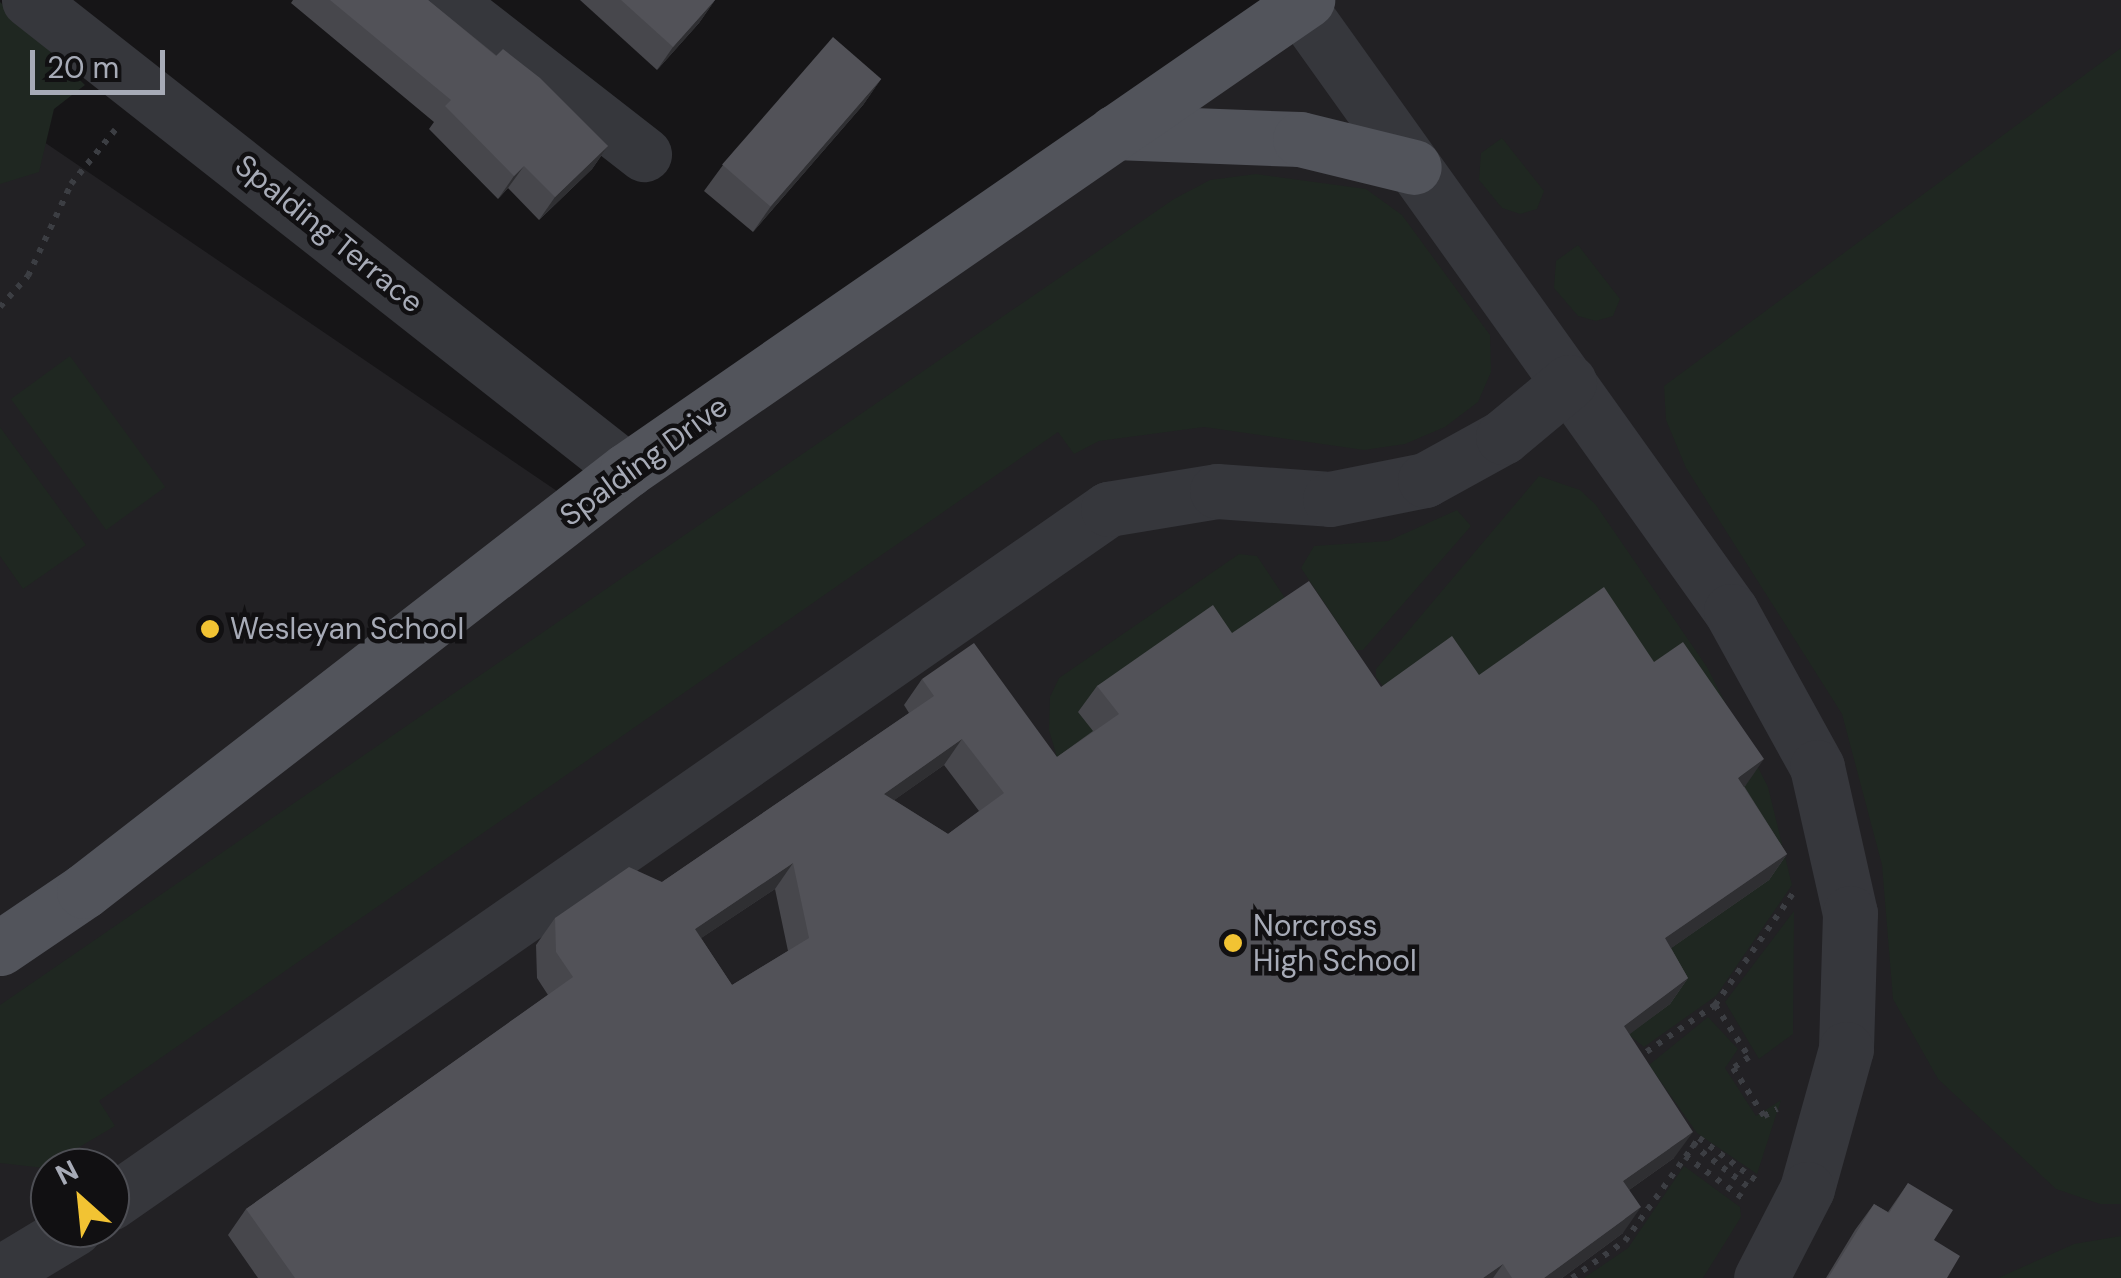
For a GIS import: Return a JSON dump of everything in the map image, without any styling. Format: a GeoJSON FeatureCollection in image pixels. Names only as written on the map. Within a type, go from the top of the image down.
{"type":"FeatureCollection","features":[{"type":"Feature","properties":{"kind":"main road","name":"Spalding Drive"},"geometry":{"type":"LineString","coordinates":[[0,948],[84,891],[627,470],[1303,3]]}},
{"type":"Feature","properties":{"kind":"main road"},"geometry":{"type":"LineString","coordinates":[[1115,132],[1300,139],[1414,167]]}},
{"type":"Feature","properties":{"kind":"street","name":"Spalding Terrace"},"geometry":{"type":"LineString","coordinates":[[29,0],[627,470]]}},
{"type":"Feature","properties":{"kind":"street"},"geometry":{"type":"LineString","coordinates":[[446,0],[644,154]]}},
{"type":"Feature","properties":{"kind":"street"},"geometry":{"type":"LineString","coordinates":[[1303,3],[1414,167],[1731,611],[1817,766],[1850,913],[1846,1049],[1807,1189],[1761,1278]]}},
{"type":"Feature","properties":{"kind":"street"},"geometry":{"type":"LineString","coordinates":[[130,1188],[1108,509],[1216,491],[1330,499],[1424,480],[1503,437],[1568,382]]}},
{"type":"Feature","properties":{"kind":"street"},"geometry":{"type":"LineString","coordinates":[[0,1273],[41,1248]]}},
{"type":"Feature","properties":{"kind":"path"},"geometry":{"type":"LineString","coordinates":[[0,307],[28,276],[71,184],[122,122]]}},
{"type":"Feature","properties":{"kind":"path"},"geometry":{"type":"LineString","coordinates":[[1631,1062],[1715,1005],[1801,882]]}},
{"type":"Feature","properties":{"kind":"path"},"geometry":{"type":"LineString","coordinates":[[1715,1005],[1749,1057],[1733,1068],[1764,1116],[1791,1100]]}},
{"type":"Feature","properties":{"kind":"path"},"geometry":{"type":"LineString","coordinates":[[1624,1053],[1640,1076]]}},
{"type":"Feature","properties":{"kind":"path"},"geometry":{"type":"LineString","coordinates":[[1677,1132],[1752,1190]]}},
{"type":"Feature","properties":{"kind":"path"},"geometry":{"type":"LineString","coordinates":[[1572,1278],[1625,1240],[1700,1138],[1758,1181]]}},
{"type":"Feature","properties":{"kind":"path"},"geometry":{"type":"LineString","coordinates":[[1685,1156],[1744,1198]]}},
{"type":"Feature","properties":{"kind":"shaded area"},"geometry":{"type":"Polygon","coordinates":[[[1307,0],[2121,0],[2121,1278],[0,1278],[0,112],[579,506],[1307,0]]]}},
{"type":"Feature","properties":{"kind":"shaded area"},"geometry":{"type":"Polygon","coordinates":[[[0,2],[85,85],[54,109],[39,172],[0,184],[0,2]]]}},
{"type":"Feature","properties":{"kind":"shaded area"},"geometry":{"type":"Polygon","coordinates":[[[2121,48],[2121,1204],[2100,1204],[2056,1189],[1938,1079],[1893,999],[1882,865],[1842,714],[1686,468],[1666,420],[1664,386],[2121,48]]]}},
{"type":"Feature","properties":{"kind":"shaded area"},"geometry":{"type":"Polygon","coordinates":[[[1502,138],[1544,191],[1537,209],[1520,214],[1502,208],[1479,180],[1481,153],[1502,138]]]}},
{"type":"Feature","properties":{"kind":"shaded area"},"geometry":{"type":"Polygon","coordinates":[[[1256,174],[1366,189],[1402,215],[1490,335],[1491,372],[1478,402],[1445,427],[1405,444],[1364,450],[1204,427],[1099,441],[1074,454],[1058,432],[99,1101],[115,1126],[78,1148],[30,1148],[30,1166],[0,1163],[0,1005],[1174,199],[1210,180],[1256,174]]]}},
{"type":"Feature","properties":{"kind":"shaded area"},"geometry":{"type":"Polygon","coordinates":[[[1578,245],[1620,299],[1613,316],[1596,321],[1578,316],[1554,288],[1556,261],[1578,245]]]}},
{"type":"Feature","properties":{"kind":"shaded area"},"geometry":{"type":"Polygon","coordinates":[[[70,356],[165,487],[106,530],[11,399],[70,356]]]}},
{"type":"Feature","properties":{"kind":"shaded area"},"geometry":{"type":"Polygon","coordinates":[[[0,427],[86,545],[23,589],[0,556],[0,427]]]}},
{"type":"Feature","properties":{"kind":"shaded area"},"geometry":{"type":"Polygon","coordinates":[[[1539,476],[1580,490],[1596,505],[1707,667],[1768,787],[1792,885],[1716,996],[1644,1047],[1629,1035],[1647,965],[1707,813],[1745,785],[1460,701],[1389,694],[1376,677],[1376,669],[1539,476]]]}},
{"type":"Feature","properties":{"kind":"shaded area"},"geometry":{"type":"Polygon","coordinates":[[[1457,510],[1471,526],[1363,650],[1356,650],[1301,568],[1314,546],[1388,541],[1457,510]]]}},
{"type":"Feature","properties":{"kind":"shaded area"},"geometry":{"type":"Polygon","coordinates":[[[1239,554],[1257,556],[1291,607],[1111,753],[1060,768],[1049,730],[1050,697],[1059,678],[1239,554]]]}},
{"type":"Feature","properties":{"kind":"shaded area"},"geometry":{"type":"Polygon","coordinates":[[[1794,911],[1793,1034],[1759,1059],[1725,1002],[1794,911]]]}},
{"type":"Feature","properties":{"kind":"shaded area"},"geometry":{"type":"Polygon","coordinates":[[[1708,1017],[1738,1049],[1725,1068],[1756,1116],[1781,1100],[1757,1174],[1697,1133],[1649,1065],[1708,1017]]]}},
{"type":"Feature","properties":{"kind":"shaded area"},"geometry":{"type":"Polygon","coordinates":[[[1684,1166],[1740,1207],[1741,1217],[1703,1278],[1584,1278],[1628,1248],[1684,1166]]]}},
{"type":"Feature","properties":{"kind":"shaded area"},"geometry":{"type":"Polygon","coordinates":[[[2121,1236],[2121,1278],[1998,1278],[2074,1244],[2121,1236]]]}},
{"type":"Feature","properties":{"kind":"building"},"geometry":{"type":"Polygon","coordinates":[[[330,0],[428,0],[496,56],[503,49],[540,78],[608,146],[555,197],[524,166],[514,176],[445,106],[451,100],[330,0]]]}},
{"type":"Feature","properties":{"kind":"building"},"geometry":{"type":"Polygon","coordinates":[[[621,0],[715,0],[673,47],[621,0]]]}},
{"type":"Feature","properties":{"kind":"building"},"geometry":{"type":"Polygon","coordinates":[[[833,37],[881,79],[770,207],[722,165],[833,37]]]}},
{"type":"Feature","properties":{"kind":"building","name":"Norcross High School"},"geometry":{"type":"Polygon","coordinates":[[[1309,581],[1381,687],[1452,636],[1479,675],[1604,587],[1654,662],[1683,642],[1764,759],[1738,778],[1787,854],[1665,938],[1688,978],[1624,1026],[1693,1132],[1623,1181],[1641,1207],[1544,1278],[1512,1278],[1503,1264],[1483,1278],[295,1278],[246,1209],[573,977],[556,952],[555,918],[629,867],[662,882],[934,696],[922,679],[974,643],[1057,757],[1119,714],[1097,686],[1213,605],[1232,633],[1309,581]],[[962,739],[884,794],[948,834],[1004,793],[962,739]],[[793,863],[695,929],[732,985],[809,938],[793,863]]]}},
{"type":"Feature","properties":{"kind":"building"},"geometry":{"type":"Polygon","coordinates":[[[1908,1183],[1953,1210],[1934,1240],[1960,1256],[1947,1278],[1828,1278],[1874,1204],[1889,1213],[1908,1183]]]}},
{"type":"Feature","properties":{"kind":"place","name":"Wesleyan School"},"geometry":{"type":"Point","coordinates":[210,629]}},
{"type":"Feature","properties":{"kind":"place","name":"Norcross High School"},"geometry":{"type":"Point","coordinates":[1233,943]}}]}
